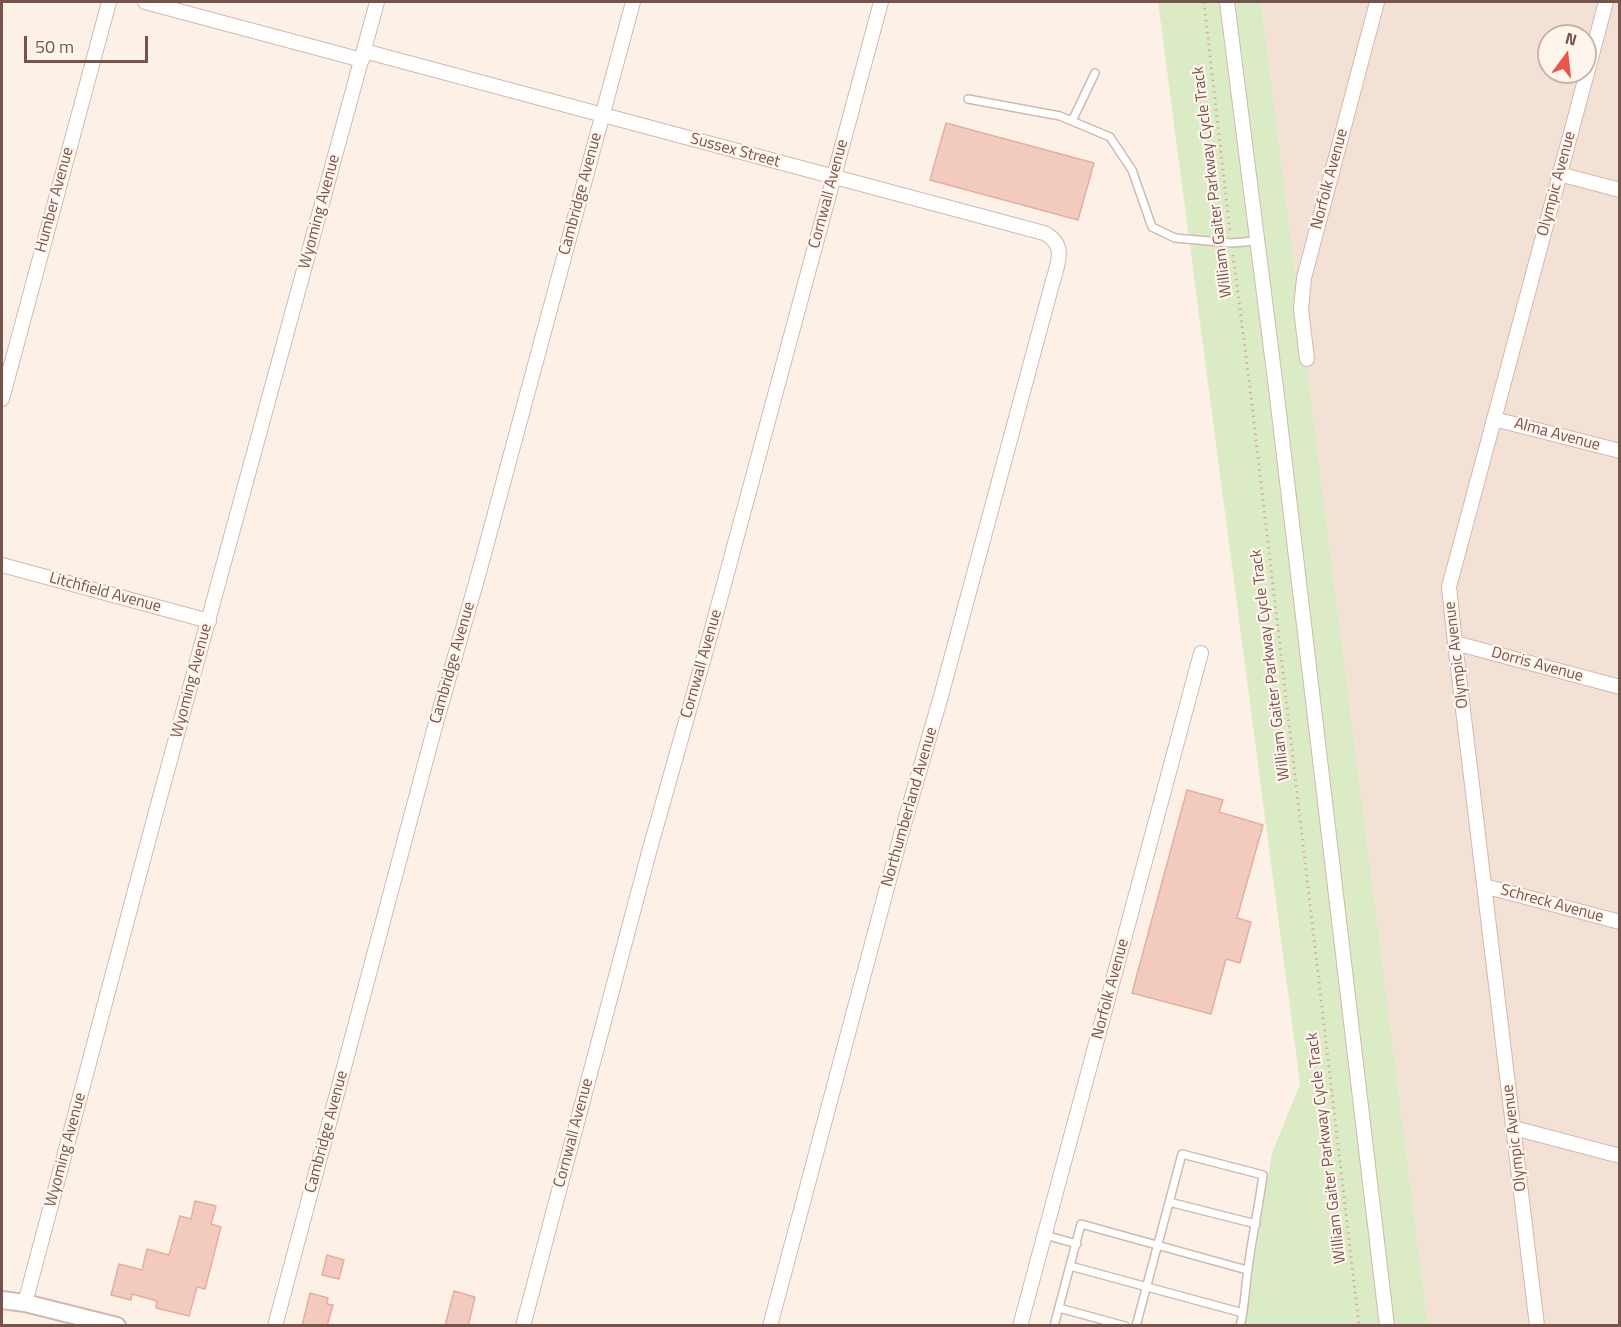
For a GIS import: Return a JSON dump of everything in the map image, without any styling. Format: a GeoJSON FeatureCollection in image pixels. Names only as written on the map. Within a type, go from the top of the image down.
{"type":"FeatureCollection","features":[{"type":"Feature","properties":{"kind":"street","name":"Humber Avenue"},"geometry":{"type":"LineString","coordinates":[[2,399],[109,2]]}},
{"type":"Feature","properties":{"kind":"street","name":"Sussex Street"},"geometry":{"type":"LineString","coordinates":[[145,2],[602,115],[1044,233],[1057,243],[1059,256],[1051,288]]}},
{"type":"Feature","properties":{"kind":"street","name":"Wyoming Avenue"},"geometry":{"type":"LineString","coordinates":[[25,1303],[157,808],[377,2]]}},
{"type":"Feature","properties":{"kind":"street","name":"Cambridge Avenue"},"geometry":{"type":"LineString","coordinates":[[275,1326],[434,730],[478,576],[633,2]]}},
{"type":"Feature","properties":{"kind":"street","name":"Cornwall Avenue"},"geometry":{"type":"LineString","coordinates":[[523,1326],[880,2]]}},
{"type":"Feature","properties":{"kind":"street"},"geometry":{"type":"LineString","coordinates":[[1227,2],[1387,1326]]}},
{"type":"Feature","properties":{"kind":"street","name":"Norfolk Avenue"},"geometry":{"type":"LineString","coordinates":[[1307,359],[1301,309],[1304,278],[1377,2]]}},
{"type":"Feature","properties":{"kind":"street","name":"Olympic Avenue"},"geometry":{"type":"LineString","coordinates":[[1537,1326],[1449,596],[1451,577],[1606,2]]}},
{"type":"Feature","properties":{"kind":"street"},"geometry":{"type":"LineString","coordinates":[[1559,174],[1620,190]]}},
{"type":"Feature","properties":{"kind":"street","name":"Northumberland Avenue"},"geometry":{"type":"LineString","coordinates":[[770,1326],[901,835],[941,696],[1051,288]]}},
{"type":"Feature","properties":{"kind":"street","name":"Alma Avenue"},"geometry":{"type":"LineString","coordinates":[[1494,418],[1620,451]]}},
{"type":"Feature","properties":{"kind":"street","name":"Litchfield Avenue"},"geometry":{"type":"LineString","coordinates":[[2,565],[209,621]]}},
{"type":"Feature","properties":{"kind":"street","name":"Dorris Avenue"},"geometry":{"type":"LineString","coordinates":[[1455,643],[1620,687]]}},
{"type":"Feature","properties":{"kind":"street","name":"Norfolk Avenue"},"geometry":{"type":"LineString","coordinates":[[1020,1326],[1202,653]]}},
{"type":"Feature","properties":{"kind":"street","name":"Schreck Avenue"},"geometry":{"type":"LineString","coordinates":[[1484,886],[1620,922]]}},
{"type":"Feature","properties":{"kind":"street"},"geometry":{"type":"LineString","coordinates":[[1514,1128],[1620,1156]]}},
{"type":"Feature","properties":{"kind":"street"},"geometry":{"type":"LineString","coordinates":[[2,1300],[25,1303],[117,1326]]}},
{"type":"Feature","properties":{"kind":"lane"},"geometry":{"type":"LineString","coordinates":[[1072,121],[1095,74]]}},
{"type":"Feature","properties":{"kind":"lane"},"geometry":{"type":"LineString","coordinates":[[968,99],[1060,116],[1110,138],[1132,170],[1152,227],[1175,238],[1231,243],[1257,241]]}},
{"type":"Feature","properties":{"kind":"lane"},"geometry":{"type":"LineString","coordinates":[[1136,1326],[1182,1154],[1263,1174],[1240,1326]]}},
{"type":"Feature","properties":{"kind":"lane"},"geometry":{"type":"LineString","coordinates":[[1170,1202],[1256,1224]]}},
{"type":"Feature","properties":{"kind":"lane"},"geometry":{"type":"LineString","coordinates":[[1054,1326],[1081,1224],[1248,1270]]}},
{"type":"Feature","properties":{"kind":"lane"},"geometry":{"type":"LineString","coordinates":[[1045,1235],[1077,1244]]}},
{"type":"Feature","properties":{"kind":"lane"},"geometry":{"type":"LineString","coordinates":[[1070,1266],[1243,1313]]}},
{"type":"Feature","properties":{"kind":"lane"},"geometry":{"type":"LineString","coordinates":[[1059,1308],[1125,1326]]}},
{"type":"Feature","properties":{"kind":"path","name":"William Gaiter Parkway Cycle Track"},"geometry":{"type":"LineString","coordinates":[[1204,2],[1359,1326]]}},
{"type":"Feature","properties":{"kind":"shaded area"},"geometry":{"type":"Polygon","coordinates":[[[1261,2],[1619,2],[1619,1325],[1428,1325],[1261,2]]]}},
{"type":"Feature","properties":{"kind":"green space"},"geometry":{"type":"Polygon","coordinates":[[[1158,2],[1261,2],[1428,1325],[1244,1325],[1272,1153],[1300,1084],[1158,2]]]}},
{"type":"Feature","properties":{"kind":"building"},"geometry":{"type":"Polygon","coordinates":[[[946,123],[1094,163],[1078,220],[930,180],[946,123]]]}},
{"type":"Feature","properties":{"kind":"building"},"geometry":{"type":"Polygon","coordinates":[[[1187,790],[1223,800],[1219,812],[1263,825],[1237,918],[1251,922],[1240,963],[1226,959],[1211,1014],[1132,993],[1187,790]]]}},
{"type":"Feature","properties":{"kind":"building"},"geometry":{"type":"Polygon","coordinates":[[[195,1201],[216,1206],[211,1224],[221,1227],[205,1289],[197,1287],[189,1316],[156,1308],[157,1301],[132,1294],[131,1300],[111,1295],[119,1264],[142,1270],[147,1249],[169,1255],[180,1216],[191,1219],[195,1201]]]}},
{"type":"Feature","properties":{"kind":"building"},"geometry":{"type":"Polygon","coordinates":[[[327,1255],[344,1260],[339,1279],[322,1275],[327,1255]]]}},
{"type":"Feature","properties":{"kind":"building"},"geometry":{"type":"Polygon","coordinates":[[[454,1291],[475,1297],[468,1326],[445,1326],[454,1291]]]}},
{"type":"Feature","properties":{"kind":"building"},"geometry":{"type":"Polygon","coordinates":[[[310,1293],[328,1298],[327,1304],[333,1305],[327,1326],[302,1326],[310,1293]]]}}]}
